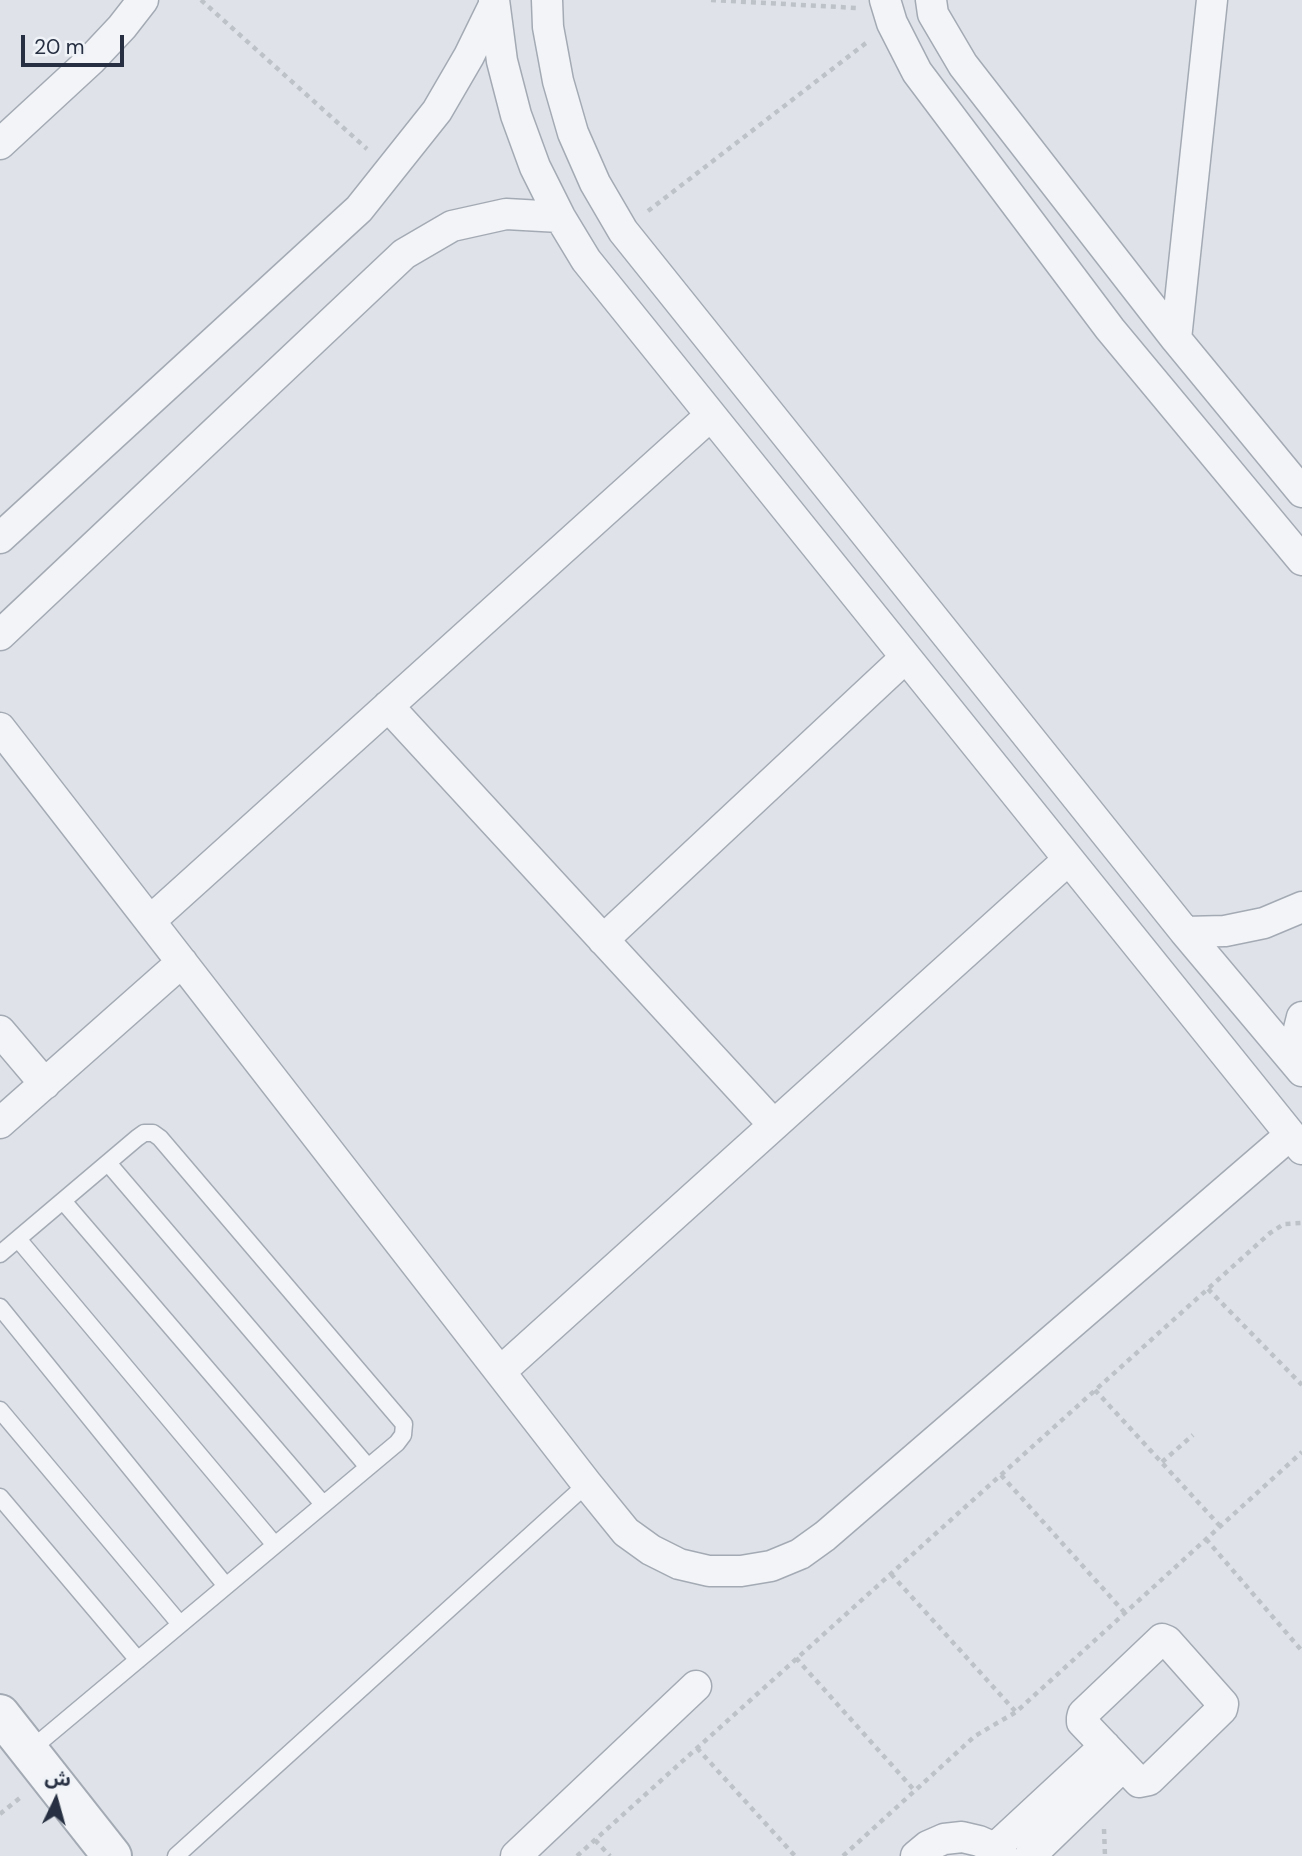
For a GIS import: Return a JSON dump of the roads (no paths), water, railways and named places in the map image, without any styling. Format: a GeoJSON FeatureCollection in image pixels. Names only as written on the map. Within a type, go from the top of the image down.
{"type":"FeatureCollection","features":[{"type":"Feature","properties":{"kind":"street"},"geometry":{"type":"LineString","coordinates":[[0,144],[91,60],[122,27],[142,0]]}},
{"type":"Feature","properties":{"kind":"street"},"geometry":{"type":"LineString","coordinates":[[547,0],[548,27],[558,80],[573,133],[595,183],[623,231],[1185,932],[1301,1070]]}},
{"type":"Feature","properties":{"kind":"street"},"geometry":{"type":"LineString","coordinates":[[930,0],[933,13],[963,65],[1176,339],[1302,492]]}},
{"type":"Feature","properties":{"kind":"street"},"geometry":{"type":"LineString","coordinates":[[1176,339],[1212,0]]}},
{"type":"Feature","properties":{"kind":"street"},"geometry":{"type":"LineString","coordinates":[[0,538],[359,209],[437,111],[469,56],[494,3]]}},
{"type":"Feature","properties":{"kind":"street"},"geometry":{"type":"LineString","coordinates":[[0,729],[586,1484],[626,1532],[651,1550],[679,1564],[709,1571],[741,1571],[771,1566],[800,1554],[825,1536],[1296,1142],[586,260],[560,217],[535,167],[516,115],[502,61],[494,3]]}},
{"type":"Feature","properties":{"kind":"street"},"geometry":{"type":"LineString","coordinates":[[888,11],[917,72],[1110,328],[1302,560]]}},
{"type":"Feature","properties":{"kind":"street"},"geometry":{"type":"LineString","coordinates":[[0,635],[404,254],[452,226],[506,214],[560,217]]}},
{"type":"Feature","properties":{"kind":"street"},"geometry":{"type":"LineString","coordinates":[[150,921],[710,416]]}},
{"type":"Feature","properties":{"kind":"street"},"geometry":{"type":"LineString","coordinates":[[603,940],[905,658]]}},
{"type":"Feature","properties":{"kind":"street"},"geometry":{"type":"LineString","coordinates":[[388,706],[774,1125]]}},
{"type":"Feature","properties":{"kind":"street"},"geometry":{"type":"LineString","coordinates":[[500,1372],[1068,860]]}},
{"type":"Feature","properties":{"kind":"street"},"geometry":{"type":"LineString","coordinates":[[1185,932],[1225,931],[1251,926],[1302,907]]}},
{"type":"Feature","properties":{"kind":"street"},"geometry":{"type":"LineString","coordinates":[[0,1123],[182,962]]}},
{"type":"Feature","properties":{"kind":"street"},"geometry":{"type":"LineString","coordinates":[[1301,1070],[1299,1029],[1302,1017]]}},
{"type":"Feature","properties":{"kind":"street"},"geometry":{"type":"LineString","coordinates":[[0,1031],[45,1084]]}},
{"type":"Feature","properties":{"kind":"street"},"geometry":{"type":"LineString","coordinates":[[1159,1641],[1167,1641],[1220,1699],[1222,1709],[1150,1780],[1139,1782],[1114,1756],[1082,1722],[1083,1714],[1159,1641]]}},
{"type":"Feature","properties":{"kind":"street"},"geometry":{"type":"LineString","coordinates":[[516,1856],[696,1686]]}},
{"type":"Feature","properties":{"kind":"street"},"geometry":{"type":"LineString","coordinates":[[0,1714],[112,1856]]}},
{"type":"Feature","properties":{"kind":"street"},"geometry":{"type":"LineString","coordinates":[[916,1856],[928,1846],[944,1839],[962,1838],[979,1841],[999,1852],[1114,1756]]}},
{"type":"Feature","properties":{"kind":"street"},"geometry":{"type":"LineString","coordinates":[[1030,1856],[1114,1756]]}},
{"type":"Feature","properties":{"kind":"lane"},"geometry":{"type":"LineString","coordinates":[[0,1254],[144,1133],[153,1133],[404,1424],[403,1435],[397,1443],[30,1751]]}},
{"type":"Feature","properties":{"kind":"lane"},"geometry":{"type":"LineString","coordinates":[[108,1163],[369,1466]]}},
{"type":"Feature","properties":{"kind":"lane"},"geometry":{"type":"LineString","coordinates":[[63,1201],[323,1504]]}},
{"type":"Feature","properties":{"kind":"lane"},"geometry":{"type":"LineString","coordinates":[[18,1239],[275,1545]]}},
{"type":"Feature","properties":{"kind":"lane"},"geometry":{"type":"LineString","coordinates":[[0,1307],[226,1586]]}},
{"type":"Feature","properties":{"kind":"lane"},"geometry":{"type":"LineString","coordinates":[[0,1410],[180,1625]]}},
{"type":"Feature","properties":{"kind":"lane"},"geometry":{"type":"LineString","coordinates":[[176,1856],[586,1484]]}},
{"type":"Feature","properties":{"kind":"lane"},"geometry":{"type":"LineString","coordinates":[[0,1497],[138,1660]]}}]}
